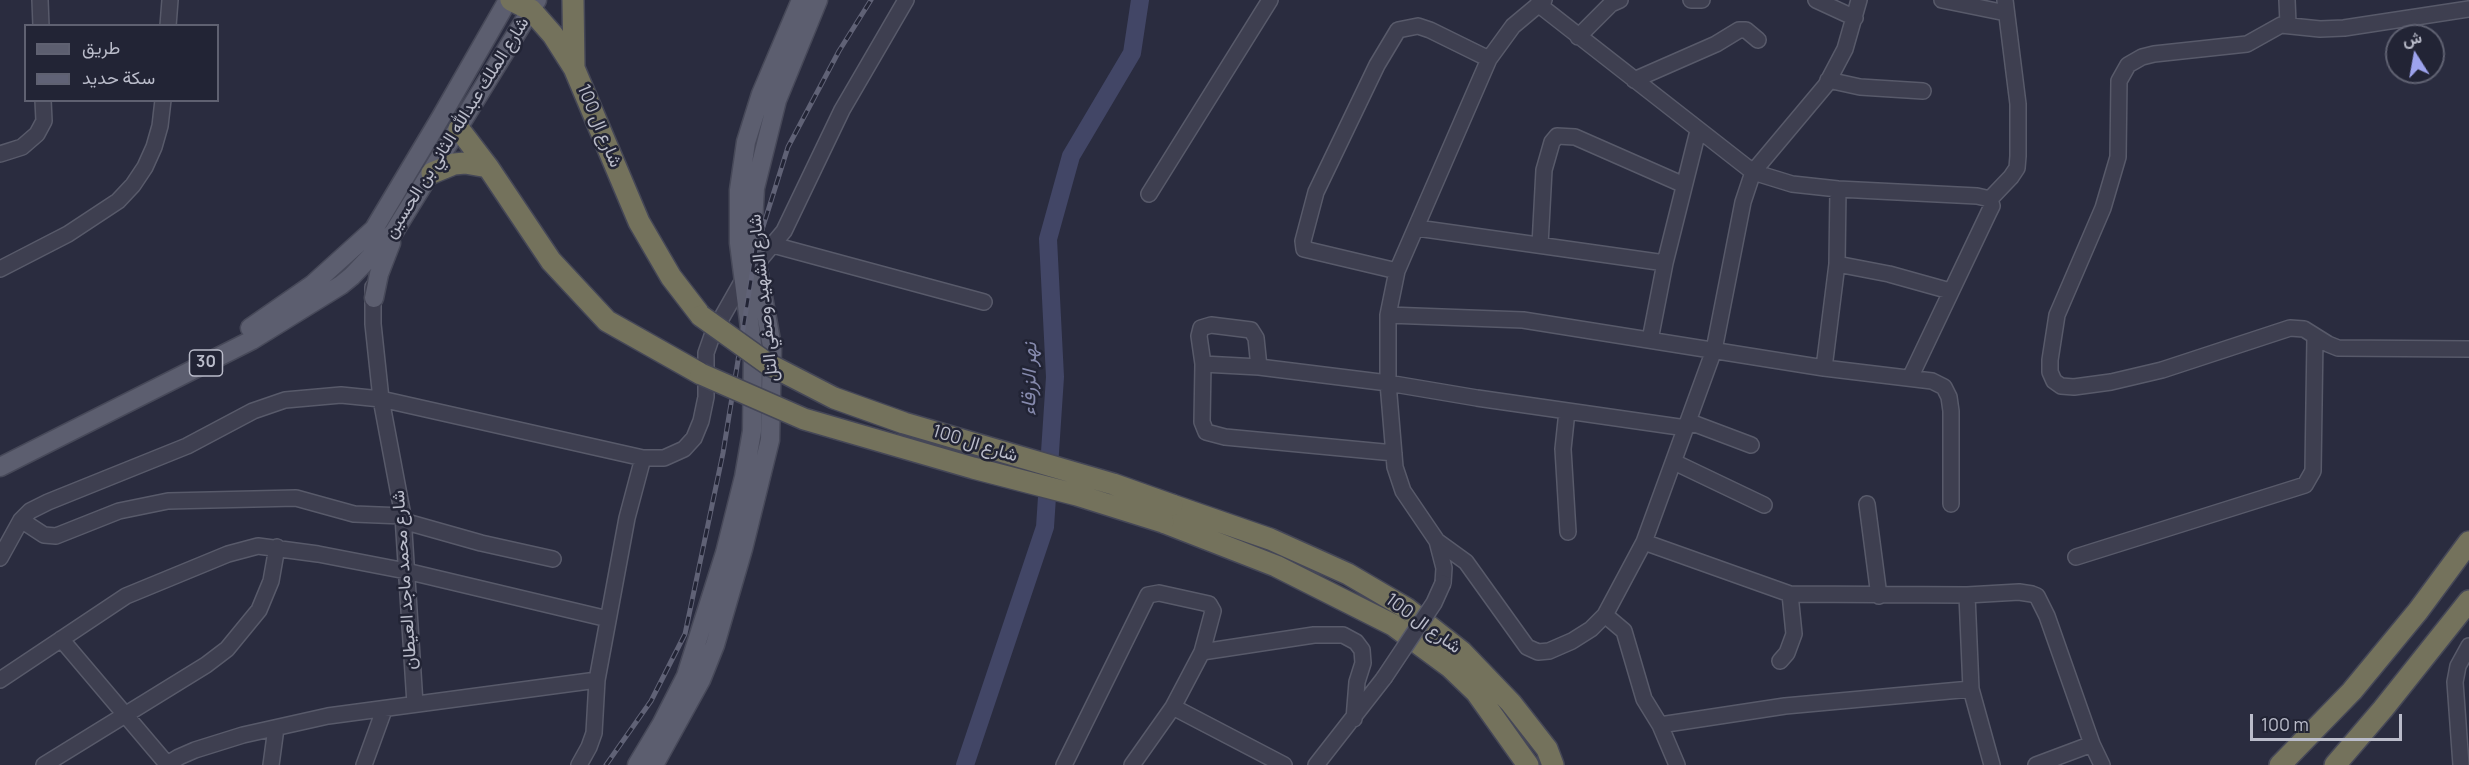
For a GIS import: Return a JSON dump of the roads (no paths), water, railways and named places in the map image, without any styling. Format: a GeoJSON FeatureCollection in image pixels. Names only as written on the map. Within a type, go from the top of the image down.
{"type":"FeatureCollection","features":[{"type":"Feature","properties":{"kind":"highway","name":"شارع ال 100"},"geometry":{"type":"LineString","coordinates":[[509,0],[534,5],[574,68],[639,222],[662,262],[701,316],[768,364],[834,398],[904,423],[1113,484],[1393,625],[1450,667],[1476,692],[1528,765]]}},
{"type":"Feature","properties":{"kind":"highway"},"geometry":{"type":"LineString","coordinates":[[573,0],[574,68]]}},
{"type":"Feature","properties":{"kind":"highway","name":"شارع ال 100"},"geometry":{"type":"LineString","coordinates":[[450,123],[489,167],[551,261],[607,321],[701,374],[804,419],[973,468],[1077,495],[1167,513],[1270,538],[1348,574],[1406,608],[1469,659],[1511,704],[1553,760]]}},
{"type":"Feature","properties":{"kind":"highway"},"geometry":{"type":"LineString","coordinates":[[432,173],[454,164],[477,164],[489,167]]}},
{"type":"Feature","properties":{"kind":"highway"},"geometry":{"type":"LineString","coordinates":[[2280,765],[2352,691],[2418,610],[2469,542]]}},
{"type":"Feature","properties":{"kind":"highway"},"geometry":{"type":"LineString","coordinates":[[2335,765],[2384,709],[2469,601]]}},
{"type":"Feature","properties":{"kind":"main road","name":"شارع الملك عبدالله الثاني بن الحسين"},"geometry":{"type":"LineString","coordinates":[[0,468],[252,340],[341,285],[365,264],[394,232],[432,173],[450,123],[509,0]]}},
{"type":"Feature","properties":{"kind":"main road","name":"شارع الشهيد وصفي التل"},"geometry":{"type":"LineString","coordinates":[[654,765],[701,680],[715,645],[743,549],[770,440],[773,385],[772,346],[757,264],[753,222],[755,188],[804,0]]}},
{"type":"Feature","properties":{"kind":"main road","name":"شارع الشهيد وصفي التل"},"geometry":{"type":"LineString","coordinates":[[637,765],[686,676],[725,553],[744,477],[752,431],[753,352],[737,225],[739,190],[746,142],[761,94],[804,0]]}},
{"type":"Feature","properties":{"kind":"main road","name":"شارع الملك عبدالله الثاني بن الحسين"},"geometry":{"type":"LineString","coordinates":[[0,456],[244,332],[312,285],[376,225],[534,5]]}},
{"type":"Feature","properties":{"kind":"main road"},"geometry":{"type":"LineString","coordinates":[[371,304],[394,232]]}},
{"type":"Feature","properties":{"kind":"main road"},"geometry":{"type":"LineString","coordinates":[[341,285],[359,291],[371,304]]}},
{"type":"Feature","properties":{"kind":"street"},"geometry":{"type":"LineString","coordinates":[[40,0],[41,24]]}},
{"type":"Feature","properties":{"kind":"street"},"geometry":{"type":"LineString","coordinates":[[168,24],[170,0]]}},
{"type":"Feature","properties":{"kind":"street"},"geometry":{"type":"LineString","coordinates":[[0,558],[21,520],[30,511],[187,446],[269,404],[285,400],[322,396],[381,399],[643,458],[664,458],[684,449],[699,430],[705,406],[706,353],[725,309],[743,280],[789,221],[852,91],[906,0]]}},
{"type":"Feature","properties":{"kind":"street"},"geometry":{"type":"LineString","coordinates":[[1149,194],[1270,0]]}},
{"type":"Feature","properties":{"kind":"street"},"geometry":{"type":"LineString","coordinates":[[1578,37],[1611,4],[1620,0]]}},
{"type":"Feature","properties":{"kind":"street"},"geometry":{"type":"LineString","coordinates":[[1691,0],[1702,0]]}},
{"type":"Feature","properties":{"kind":"street"},"geometry":{"type":"LineString","coordinates":[[1816,0],[1855,18]]}},
{"type":"Feature","properties":{"kind":"street"},"geometry":{"type":"LineString","coordinates":[[1437,541],[1466,562],[1527,647],[1538,652],[1557,648],[1591,629],[1605,615],[1644,542],[1714,350],[1738,224],[1753,172],[1828,81],[1845,49],[1859,0]]}},
{"type":"Feature","properties":{"kind":"street"},"geometry":{"type":"LineString","coordinates":[[1942,0],[2006,7],[2018,104],[2018,156],[2017,168],[1990,199]]}},
{"type":"Feature","properties":{"kind":"street"},"geometry":{"type":"LineString","coordinates":[[2287,0],[2288,24]]}},
{"type":"Feature","properties":{"kind":"street"},"geometry":{"type":"LineString","coordinates":[[1316,765],[1384,678],[1434,603],[1443,583],[1444,568],[1437,541],[1398,480],[1388,383],[1388,315],[1397,271],[1489,59],[1513,26],[1541,2],[1578,37],[1753,172],[1792,184],[1838,189],[1977,196],[1990,199]]}},
{"type":"Feature","properties":{"kind":"street"},"geometry":{"type":"LineString","coordinates":[[2469,9],[2344,28],[2320,29],[2288,24],[2274,28],[2247,44],[2154,54],[2134,60],[2123,72],[2119,81],[2118,157],[2103,208],[2057,315],[2050,372],[2054,381],[2061,386],[2083,387],[2162,370],[2290,328],[2304,329],[2333,347],[2469,349]]}},
{"type":"Feature","properties":{"kind":"street"},"geometry":{"type":"LineString","coordinates":[[1397,271],[1304,249],[1303,241],[1316,192],[1377,65],[1398,30],[1406,27],[1424,28],[1489,59]]}},
{"type":"Feature","properties":{"kind":"street"},"geometry":{"type":"LineString","coordinates":[[1634,80],[1716,44],[1739,30],[1746,30],[1758,40]]}},
{"type":"Feature","properties":{"kind":"street"},"geometry":{"type":"LineString","coordinates":[[1828,81],[1860,87],[1923,91]]}},
{"type":"Feature","properties":{"kind":"street"},"geometry":{"type":"LineString","coordinates":[[0,154],[22,147],[37,134],[44,121],[43,102]]}},
{"type":"Feature","properties":{"kind":"street"},"geometry":{"type":"LineString","coordinates":[[0,270],[68,234],[118,201],[133,185],[154,147],[160,126],[163,102]]}},
{"type":"Feature","properties":{"kind":"street"},"geometry":{"type":"LineString","coordinates":[[1650,340],[1665,262],[1698,131]]}},
{"type":"Feature","properties":{"kind":"street"},"geometry":{"type":"LineString","coordinates":[[1539,245],[1544,170],[1552,142],[1557,136],[1564,134],[1575,136],[1684,185]]}},
{"type":"Feature","properties":{"kind":"street"},"geometry":{"type":"LineString","coordinates":[[1824,368],[1837,264],[1838,189]]}},
{"type":"Feature","properties":{"kind":"street"},"geometry":{"type":"LineString","coordinates":[[1910,378],[1992,206],[1990,199]]}},
{"type":"Feature","properties":{"kind":"street"},"geometry":{"type":"LineString","coordinates":[[1417,228],[1665,262]]}},
{"type":"Feature","properties":{"kind":"street"},"geometry":{"type":"LineString","coordinates":[[773,244],[984,302]]}},
{"type":"Feature","properties":{"kind":"street","name":"شارع محمد ماجد العيطان"},"geometry":{"type":"LineString","coordinates":[[355,246],[365,264],[381,399],[403,518],[415,704]]}},
{"type":"Feature","properties":{"kind":"street"},"geometry":{"type":"LineString","coordinates":[[1837,264],[1889,274],[1950,291]]}},
{"type":"Feature","properties":{"kind":"street"},"geometry":{"type":"LineString","coordinates":[[1388,315],[1523,320],[1824,368],[1932,381],[1944,387],[1949,397],[1951,504]]}},
{"type":"Feature","properties":{"kind":"street"},"geometry":{"type":"LineString","coordinates":[[1259,368],[1256,338],[1251,330],[1211,325],[1199,332],[1203,364],[1202,422],[1206,432],[1225,437],[1394,453]]}},
{"type":"Feature","properties":{"kind":"street"},"geometry":{"type":"LineString","coordinates":[[2076,557],[2305,485],[2313,471],[2315,337]]}},
{"type":"Feature","properties":{"kind":"street"},"geometry":{"type":"LineString","coordinates":[[1203,364],[1388,383],[1567,411],[1688,425],[1751,445]]}},
{"type":"Feature","properties":{"kind":"street"},"geometry":{"type":"LineString","coordinates":[[1567,411],[1563,449],[1568,532]]}},
{"type":"Feature","properties":{"kind":"street"},"geometry":{"type":"LineString","coordinates":[[579,765],[594,733],[597,680],[627,518],[643,458]]}},
{"type":"Feature","properties":{"kind":"street"},"geometry":{"type":"LineString","coordinates":[[1674,462],[1764,505]]}},
{"type":"Feature","properties":{"kind":"street"},"geometry":{"type":"LineString","coordinates":[[21,520],[44,535],[56,536],[119,511],[168,501],[296,498],[354,514],[403,518],[481,543],[554,559]]}},
{"type":"Feature","properties":{"kind":"street"},"geometry":{"type":"LineString","coordinates":[[1867,504],[1879,596]]}},
{"type":"Feature","properties":{"kind":"street"},"geometry":{"type":"LineString","coordinates":[[1644,542],[1790,594],[1879,596],[2019,592],[2037,596],[2048,616],[2092,744],[2102,765]]}},
{"type":"Feature","properties":{"kind":"street"},"geometry":{"type":"LineString","coordinates":[[0,680],[126,596],[248,547],[278,547],[406,571],[608,619]]}},
{"type":"Feature","properties":{"kind":"street"},"geometry":{"type":"LineString","coordinates":[[44,765],[206,665],[234,643],[259,610],[271,581],[278,547]]}},
{"type":"Feature","properties":{"kind":"street"},"geometry":{"type":"LineString","coordinates":[[1064,765],[1148,596],[1159,593],[1212,606],[1212,616],[1202,652],[1173,707],[1132,765]]}},
{"type":"Feature","properties":{"kind":"street"},"geometry":{"type":"LineString","coordinates":[[1780,661],[1792,644],[1794,634],[1790,594]]}},
{"type":"Feature","properties":{"kind":"street"},"geometry":{"type":"LineString","coordinates":[[1967,595],[1971,689],[1992,765]]}},
{"type":"Feature","properties":{"kind":"street"},"geometry":{"type":"LineString","coordinates":[[1605,615],[1624,631],[1644,699],[1660,725],[1677,765]]}},
{"type":"Feature","properties":{"kind":"street"},"geometry":{"type":"LineString","coordinates":[[1202,652],[1314,635],[1343,635],[1350,638],[1359,645],[1363,657],[1357,682],[1354,719]]}},
{"type":"Feature","properties":{"kind":"street"},"geometry":{"type":"LineString","coordinates":[[61,639],[166,765],[195,750],[243,735],[328,716],[597,680]]}},
{"type":"Feature","properties":{"kind":"street"},"geometry":{"type":"LineString","coordinates":[[2461,765],[2463,719],[2456,674],[2461,658],[2469,646]]}},
{"type":"Feature","properties":{"kind":"street"},"geometry":{"type":"LineString","coordinates":[[1660,725],[1785,706],[1971,689]]}},
{"type":"Feature","properties":{"kind":"street"},"geometry":{"type":"LineString","coordinates":[[1173,707],[1284,765]]}},
{"type":"Feature","properties":{"kind":"street"},"geometry":{"type":"LineString","coordinates":[[364,765],[384,710]]}},
{"type":"Feature","properties":{"kind":"street"},"geometry":{"type":"LineString","coordinates":[[271,765],[276,728]]}},
{"type":"Feature","properties":{"kind":"street"},"geometry":{"type":"LineString","coordinates":[[2036,765],[2092,744]]}},
{"type":"Feature","properties":{"kind":"waterway","name":"نهر الزرقاء"},"geometry":{"type":"LineString","coordinates":[[965,765],[1045,527],[1055,377],[1048,239],[1071,156],[1132,53],[1140,0]]}},
{"type":"Feature","properties":{"kind":"railway"},"geometry":{"type":"LineString","coordinates":[[606,765],[651,701],[685,634],[723,453],[756,249],[788,147],[839,51],[871,0]]}}]}
